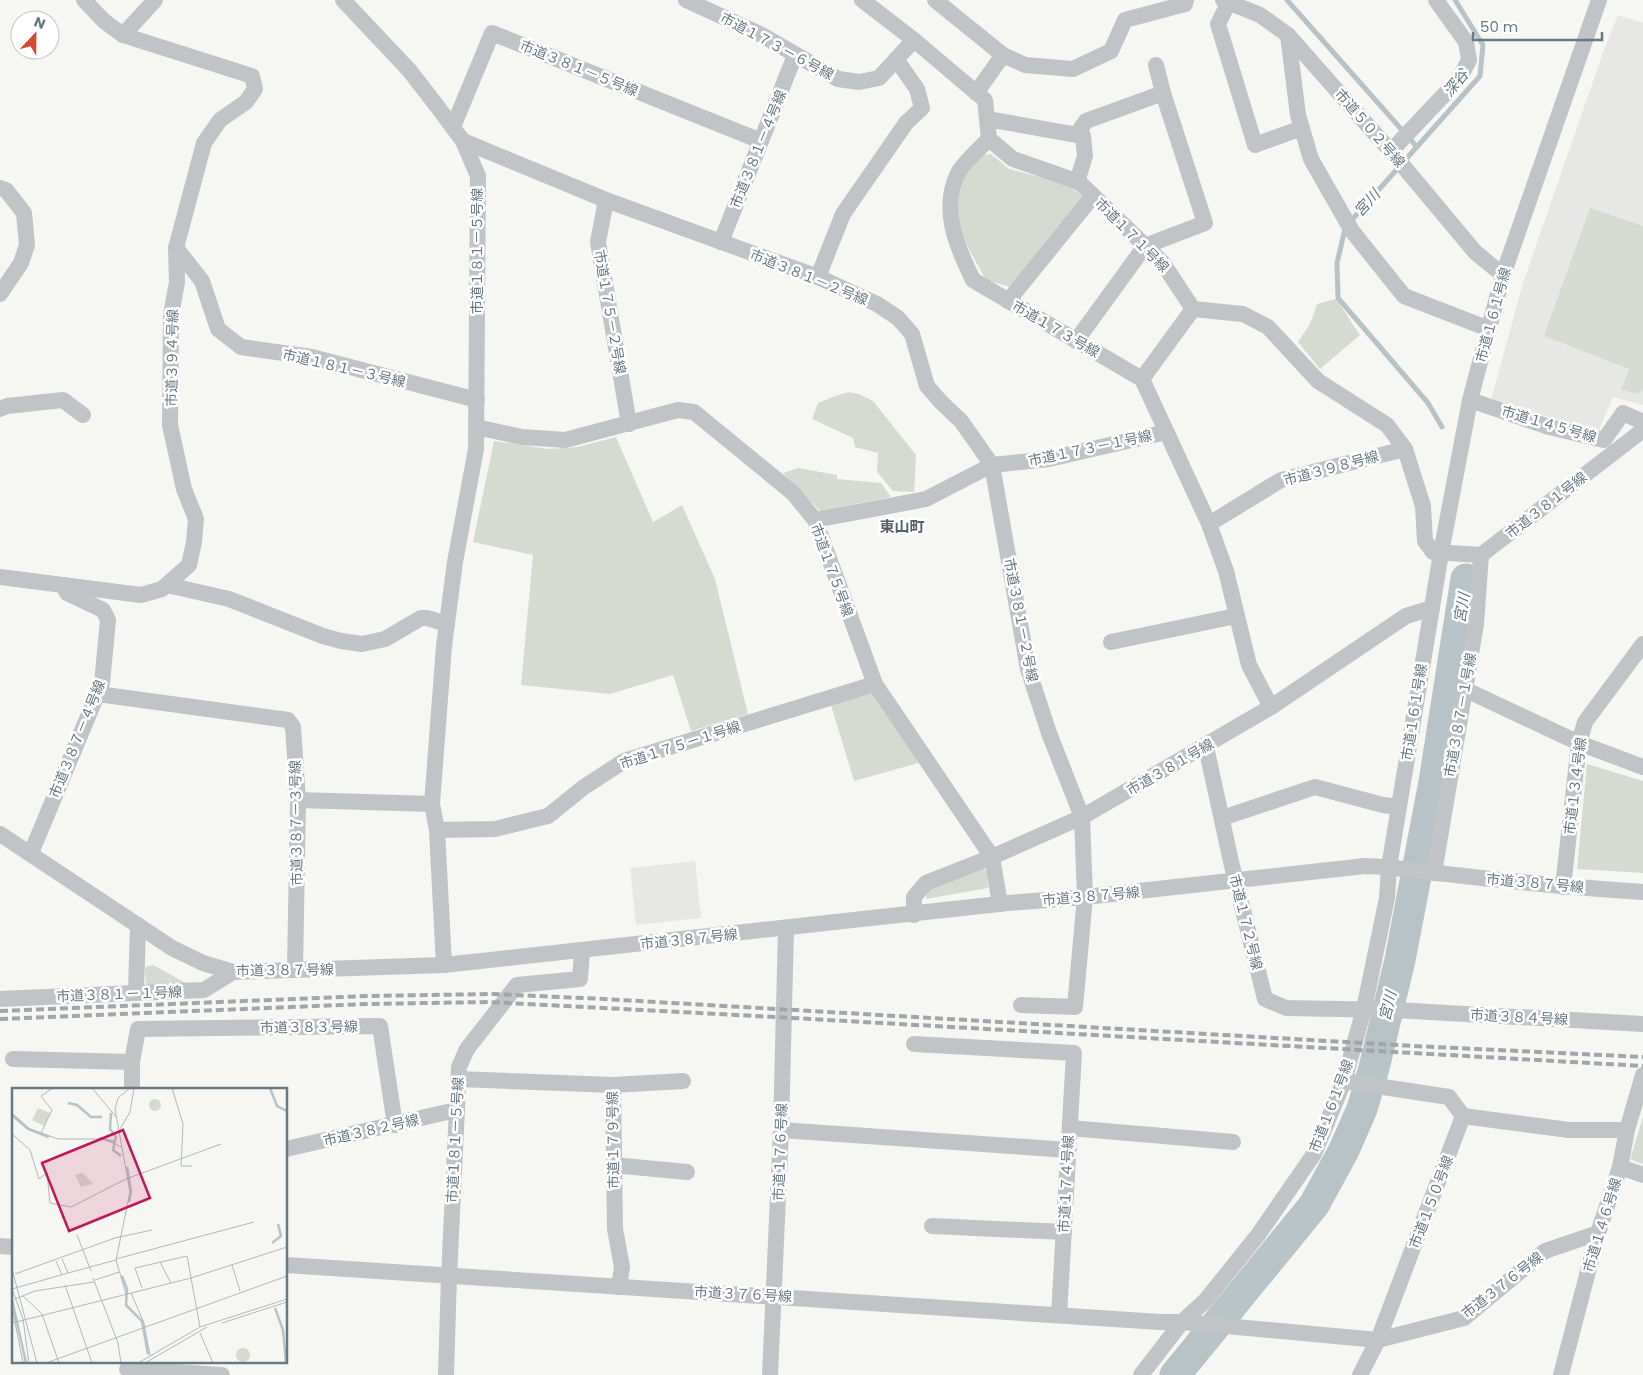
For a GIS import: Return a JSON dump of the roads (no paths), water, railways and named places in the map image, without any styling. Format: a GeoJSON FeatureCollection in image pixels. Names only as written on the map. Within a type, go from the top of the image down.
{"type":"FeatureCollection","features":[{"type":"Feature","properties":{"kind":"street"},"geometry":{"type":"LineString","coordinates":[[84,0],[104,21],[123,34],[155,0]]}},
{"type":"Feature","properties":{"kind":"street","name":"市道１８１－５号線"},"geometry":{"type":"LineString","coordinates":[[343,0],[409,70],[453,127],[463,141],[478,176],[476,448],[455,562],[447,624],[432,804],[436,830],[444,965]]}},
{"type":"Feature","properties":{"kind":"street","name":"市道１７３－６号線"},"geometry":{"type":"LineString","coordinates":[[686,0],[760,34],[838,79],[859,82],[879,78],[914,40]]}},
{"type":"Feature","properties":{"kind":"street"},"geometry":{"type":"LineString","coordinates":[[862,0],[914,40],[985,100],[989,139]]}},
{"type":"Feature","properties":{"kind":"street"},"geometry":{"type":"LineString","coordinates":[[935,0],[1003,55],[1025,65],[1073,69],[1110,51],[1125,20],[1185,4],[1186,0]]}},
{"type":"Feature","properties":{"kind":"street"},"geometry":{"type":"LineString","coordinates":[[1394,150],[1459,79],[1469,60],[1466,42],[1436,0]]}},
{"type":"Feature","properties":{"kind":"street","name":"市道１６１号線"},"geometry":{"type":"LineString","coordinates":[[1141,1375],[1182,1322],[1205,1301],[1258,1235],[1314,1154],[1350,1082],[1388,898],[1389,867],[1440,553],[1470,400],[1503,275],[1599,0]]}},
{"type":"Feature","properties":{"kind":"street"},"geometry":{"type":"LineString","coordinates":[[1226,1],[1218,24],[1256,145],[1302,128]]}},
{"type":"Feature","properties":{"kind":"street","name":"市道５０２号線"},"geometry":{"type":"LineString","coordinates":[[1226,1],[1260,16],[1288,35],[1394,150],[1409,173],[1475,252],[1503,275]]}},
{"type":"Feature","properties":{"kind":"street","name":"市道３８１－５号線"},"geometry":{"type":"LineString","coordinates":[[453,127],[492,33],[761,141]]}},
{"type":"Feature","properties":{"kind":"street","name":"市道３９４号線"},"geometry":{"type":"LineString","coordinates":[[0,577],[141,595],[162,589],[189,565],[196,519],[184,489],[170,425],[171,315],[177,282],[176,248],[204,143],[220,120],[246,102],[255,89],[252,76],[123,34]]}},
{"type":"Feature","properties":{"kind":"street"},"geometry":{"type":"LineString","coordinates":[[1288,35],[1298,115],[1311,159],[1352,231],[1404,296],[1488,329]]}},
{"type":"Feature","properties":{"kind":"street","name":"市道３８１－４号線"},"geometry":{"type":"LineString","coordinates":[[721,242],[795,55]]}},
{"type":"Feature","properties":{"kind":"street"},"geometry":{"type":"LineString","coordinates":[[976,93],[1003,55]]}},
{"type":"Feature","properties":{"kind":"street"},"geometry":{"type":"LineString","coordinates":[[818,277],[843,214],[906,123],[922,108],[917,89],[896,59]]}},
{"type":"Feature","properties":{"kind":"street"},"geometry":{"type":"LineString","coordinates":[[1076,341],[1145,246],[1205,223],[1163,93],[1156,64]]}},
{"type":"Feature","properties":{"kind":"street"},"geometry":{"type":"LineString","coordinates":[[1077,134],[1086,121],[1163,93]]}},
{"type":"Feature","properties":{"kind":"street"},"geometry":{"type":"LineString","coordinates":[[987,119],[1083,136],[1084,156],[1077,182]]}},
{"type":"Feature","properties":{"kind":"street","name":"市道１７１号線"},"geometry":{"type":"LineString","coordinates":[[989,139],[1013,160],[1077,182],[1162,262],[1193,309]]}},
{"type":"Feature","properties":{"kind":"street","name":"市道１７３号線"},"geometry":{"type":"LineString","coordinates":[[989,139],[958,172],[950,198],[950,223],[962,257],[973,280],[1142,380]]}},
{"type":"Feature","properties":{"kind":"street","name":"市道３８１－２号線"},"geometry":{"type":"LineString","coordinates":[[463,141],[606,200],[818,277],[877,304],[898,318],[912,334],[927,386],[961,421],[992,465],[1028,668],[1049,732],[1082,818]]}},
{"type":"Feature","properties":{"kind":"street"},"geometry":{"type":"LineString","coordinates":[[0,188],[6,190],[24,213],[27,245],[21,263],[0,294]]}},
{"type":"Feature","properties":{"kind":"street"},"geometry":{"type":"LineString","coordinates":[[1008,301],[1093,196]]}},
{"type":"Feature","properties":{"kind":"street","name":"市道１７５－２号線"},"geometry":{"type":"LineString","coordinates":[[606,200],[598,242],[629,424]]}},
{"type":"Feature","properties":{"kind":"street","name":"市道１８１－３号線"},"geometry":{"type":"LineString","coordinates":[[176,248],[202,281],[218,329],[241,347],[312,357],[477,400]]}},
{"type":"Feature","properties":{"kind":"street"},"geometry":{"type":"LineString","coordinates":[[1271,707],[1249,666],[1226,571],[1208,524],[1142,380],[1193,309],[1242,314],[1268,326],[1318,381],[1387,425],[1405,449],[1423,506],[1425,541],[1433,552],[1481,556]]}},
{"type":"Feature","properties":{"kind":"street"},"geometry":{"type":"LineString","coordinates":[[0,409],[7,406],[63,400],[83,415]]}},
{"type":"Feature","properties":{"kind":"street","name":"市道１４５号線"},"geometry":{"type":"LineString","coordinates":[[1470,400],[1549,427],[1604,440],[1623,413],[1643,422]]}},
{"type":"Feature","properties":{"kind":"street","name":"市道１７５号線"},"geometry":{"type":"LineString","coordinates":[[476,427],[522,437],[564,440],[678,410],[694,412],[793,493],[815,520],[875,684],[992,857],[1000,904]]}},
{"type":"Feature","properties":{"kind":"street","name":"市道３８１号線"},"geometry":{"type":"LineString","coordinates":[[1481,556],[1643,430]]}},
{"type":"Feature","properties":{"kind":"street","name":"市道１７３－１号線"},"geometry":{"type":"LineString","coordinates":[[815,520],[926,498],[992,465],[1049,460],[1166,432]]}},
{"type":"Feature","properties":{"kind":"street","name":"市道３９８号線"},"geometry":{"type":"LineString","coordinates":[[1208,524],[1281,480],[1405,449]]}},
{"type":"Feature","properties":{"kind":"street","name":"市道３８７－１号線"},"geometry":{"type":"LineString","coordinates":[[1425,872],[1464,690],[1476,624],[1481,556]]}},
{"type":"Feature","properties":{"kind":"street","name":"市道３８７－４号線"},"geometry":{"type":"LineString","coordinates":[[31,853],[102,683],[108,620],[103,610],[67,593],[64,585]]}},
{"type":"Feature","properties":{"kind":"street"},"geometry":{"type":"LineString","coordinates":[[167,585],[229,599],[323,636],[362,644],[385,639],[421,618],[447,624]]}},
{"type":"Feature","properties":{"kind":"street","name":"市道３８１号線"},"geometry":{"type":"LineString","coordinates":[[914,915],[914,898],[926,883],[1082,818],[1206,747],[1271,707],[1406,616],[1432,608]]}},
{"type":"Feature","properties":{"kind":"street"},"geometry":{"type":"LineString","coordinates":[[1111,642],[1236,616]]}},
{"type":"Feature","properties":{"kind":"street","name":"市道１３４号線"},"geometry":{"type":"LineString","coordinates":[[1563,887],[1579,743],[1585,722],[1643,644]]}},
{"type":"Feature","properties":{"kind":"street","name":"市道１７５－１号線"},"geometry":{"type":"LineString","coordinates":[[436,830],[495,829],[548,816],[584,787],[624,761],[875,684]]}},
{"type":"Feature","properties":{"kind":"street"},"geometry":{"type":"LineString","coordinates":[[1464,690],[1579,743],[1643,767]]}},
{"type":"Feature","properties":{"kind":"street","name":"市道３８７－３号線"},"geometry":{"type":"LineString","coordinates":[[98,694],[288,720],[293,727],[298,800],[295,970]]}},
{"type":"Feature","properties":{"kind":"street","name":"市道１７２号線"},"geometry":{"type":"LineString","coordinates":[[1206,747],[1265,999],[1286,1008],[1364,1009]]}},
{"type":"Feature","properties":{"kind":"street"},"geometry":{"type":"LineString","coordinates":[[1222,818],[1315,787],[1383,805],[1399,807]]}},
{"type":"Feature","properties":{"kind":"street"},"geometry":{"type":"LineString","coordinates":[[298,800],[432,804]]}},
{"type":"Feature","properties":{"kind":"street"},"geometry":{"type":"LineString","coordinates":[[1020,1005],[1075,1007],[1085,898],[1082,818]]}},
{"type":"Feature","properties":{"kind":"street","name":"市道３８７号線"},"geometry":{"type":"LineString","coordinates":[[0,834],[172,948],[203,964],[232,972],[444,965],[914,915],[1000,904],[1085,898],[1365,866],[1389,867],[1563,887],[1643,892]]}},
{"type":"Feature","properties":{"kind":"street"},"geometry":{"type":"LineString","coordinates":[[136,992],[138,925]]}},
{"type":"Feature","properties":{"kind":"street","name":"市道１７６号線"},"geometry":{"type":"LineString","coordinates":[[770,1375],[781,1130],[786,928]]}},
{"type":"Feature","properties":{"kind":"street","name":"市道１８１－５号線"},"geometry":{"type":"LineString","coordinates":[[446,1375],[459,1067],[467,1049],[517,985],[580,979],[582,951]]}},
{"type":"Feature","properties":{"kind":"street","name":"市道３８１－１号線"},"geometry":{"type":"LineString","coordinates":[[0,999],[204,990],[232,972]]}},
{"type":"Feature","properties":{"kind":"street","name":"市道３８４号線"},"geometry":{"type":"LineString","coordinates":[[1364,1009],[1643,1024]]}},
{"type":"Feature","properties":{"kind":"street","name":"市道３８３号線"},"geometry":{"type":"LineString","coordinates":[[132,1062],[138,1029],[380,1026],[396,1125]]}},
{"type":"Feature","properties":{"kind":"street","name":"市道１７４号線"},"geometry":{"type":"LineString","coordinates":[[914,1044],[1074,1052],[1059,1315]]}},
{"type":"Feature","properties":{"kind":"street"},"geometry":{"type":"LineString","coordinates":[[13,1059],[132,1062],[132,1088]]}},
{"type":"Feature","properties":{"kind":"street","name":"市道１４６号線"},"geometry":{"type":"LineString","coordinates":[[1561,1375],[1598,1234],[1620,1167],[1626,1130],[1643,1075]]}},
{"type":"Feature","properties":{"kind":"street","name":"市道１７９号線"},"geometry":{"type":"LineString","coordinates":[[459,1079],[614,1085],[613,1166],[615,1229],[622,1267],[619,1287]]}},
{"type":"Feature","properties":{"kind":"street"},"geometry":{"type":"LineString","coordinates":[[614,1085],[683,1081]]}},
{"type":"Feature","properties":{"kind":"street"},"geometry":{"type":"LineString","coordinates":[[1350,1082],[1449,1097],[1463,1116],[1569,1130],[1626,1130]]}},
{"type":"Feature","properties":{"kind":"street","name":"市道３８２号線"},"geometry":{"type":"LineString","coordinates":[[288,1149],[456,1110]]}},
{"type":"Feature","properties":{"kind":"street","name":"市道１５０号線"},"geometry":{"type":"LineString","coordinates":[[1360,1375],[1378,1340],[1463,1116]]}},
{"type":"Feature","properties":{"kind":"street"},"geometry":{"type":"LineString","coordinates":[[1070,1128],[1233,1142]]}},
{"type":"Feature","properties":{"kind":"street"},"geometry":{"type":"LineString","coordinates":[[781,1130],[1068,1150]]}},
{"type":"Feature","properties":{"kind":"street"},"geometry":{"type":"LineString","coordinates":[[613,1166],[687,1172]]}},
{"type":"Feature","properties":{"kind":"street"},"geometry":{"type":"LineString","coordinates":[[1620,1167],[1643,1175]]}},
{"type":"Feature","properties":{"kind":"street"},"geometry":{"type":"LineString","coordinates":[[932,1226],[1064,1232]]}},
{"type":"Feature","properties":{"kind":"street","name":"市道３７６号線"},"geometry":{"type":"LineString","coordinates":[[288,1265],[1182,1322],[1378,1340],[1464,1318],[1545,1251],[1598,1234]]}},
{"type":"Feature","properties":{"kind":"street"},"geometry":{"type":"LineString","coordinates":[[127,1368],[223,1375],[224,1362]]}},
{"type":"Feature","properties":{"kind":"waterway","name":"宮川"},"geometry":{"type":"LineString","coordinates":[[1287,0],[1417,147]]}},
{"type":"Feature","properties":{"kind":"waterway","name":"深谷"},"geometry":{"type":"LineString","coordinates":[[1350,222],[1480,76],[1483,45],[1455,0]]}},
{"type":"Feature","properties":{"kind":"waterway","name":"宮川"},"geometry":{"type":"LineString","coordinates":[[1345,229],[1337,263],[1338,298],[1428,403],[1442,427]]}},
{"type":"Feature","properties":{"kind":"waterway","name":"宮川"},"geometry":{"type":"LineString","coordinates":[[1175,1375],[1314,1205],[1344,1150],[1362,1109],[1400,960],[1434,782],[1466,579]]}},
{"type":"Feature","properties":{"kind":"railway"},"geometry":{"type":"LineString","coordinates":[[0,1011],[367,996],[493,994],[1414,1046],[1643,1057]]}},
{"type":"Feature","properties":{"kind":"railway"},"geometry":{"type":"LineString","coordinates":[[0,1019],[365,1004],[489,1002],[1643,1066]]}},
{"type":"Feature","properties":{"kind":"district","name":"東山町"},"geometry":{"type":"Point","coordinates":[902,527]}}]}
